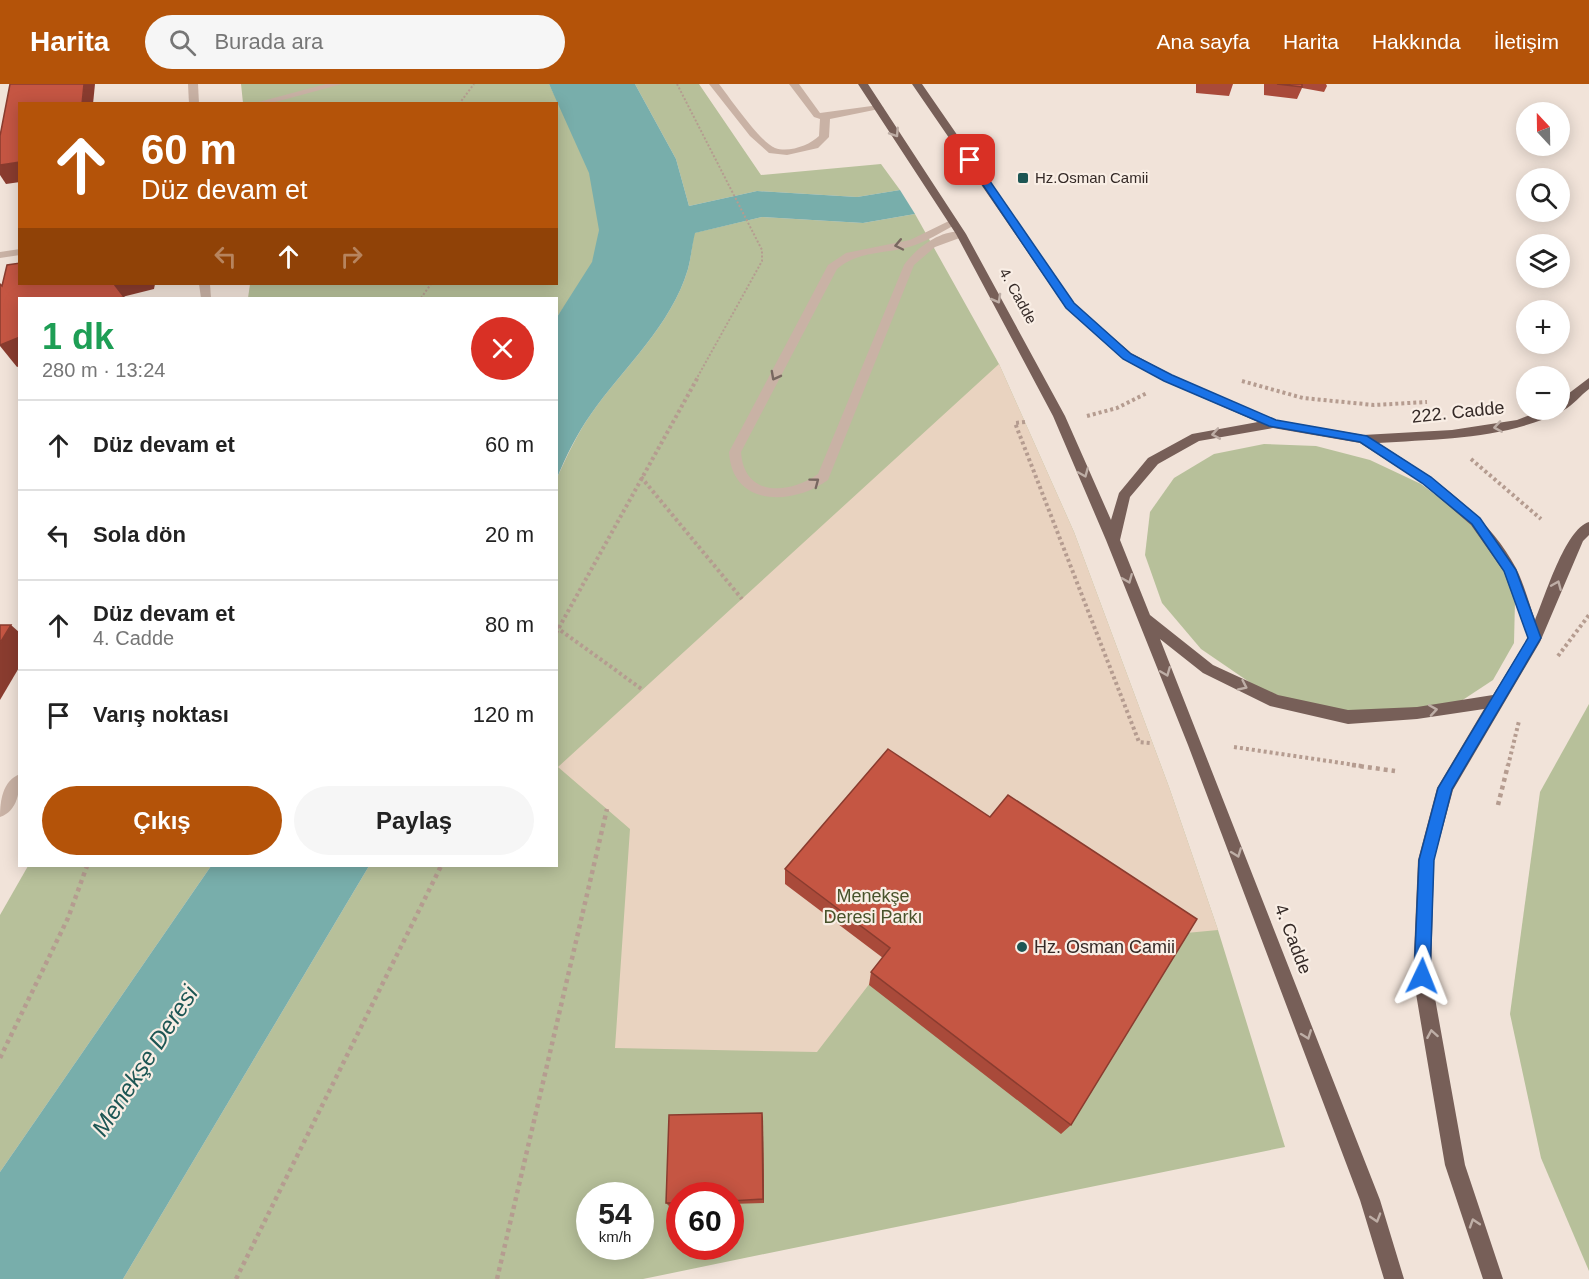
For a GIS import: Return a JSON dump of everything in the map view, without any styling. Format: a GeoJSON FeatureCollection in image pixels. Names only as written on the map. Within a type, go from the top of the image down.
{"type":"FeatureCollection","features":[{"type":"Feature","properties":{"kind":"main road","name":"4. Cadde"},"geometry":{"type":"LineString","coordinates":[[863,84],[961,234],[1044,383],[1144,617],[1370,1200],[1394,1279]]}},
{"type":"Feature","properties":{"kind":"main road","name":"4. Cadde"},"geometry":{"type":"LineString","coordinates":[[917,84],[1070,306],[1127,356],[1168,378],[1273,424]]}},
{"type":"Feature","properties":{"kind":"main road"},"geometry":{"type":"LineString","coordinates":[[1570,398],[1589,382]]}},
{"type":"Feature","properties":{"kind":"main road","name":"222. Cadde"},"geometry":{"type":"LineString","coordinates":[[1363,439],[1452,434],[1519,424],[1529,420]]}},
{"type":"Feature","properties":{"kind":"main road"},"geometry":{"type":"LineString","coordinates":[[1113,540],[1125,496],[1153,461],[1196,437],[1273,424],[1363,439],[1427,480],[1476,521],[1510,570],[1535,638]]}},
{"type":"Feature","properties":{"kind":"main road"},"geometry":{"type":"LineString","coordinates":[[1492,1279],[1455,1165],[1422,976],[1426,860],[1445,788],[1535,638],[1577,538],[1589,527]]}},
{"type":"Feature","properties":{"kind":"main road"},"geometry":{"type":"LineString","coordinates":[[1144,617],[1208,669],[1275,701],[1348,717],[1417,713],[1498,700]]}},
{"type":"Feature","properties":{"kind":"street"},"geometry":{"type":"LineString","coordinates":[[193,84],[194,102]]}},
{"type":"Feature","properties":{"kind":"street"},"geometry":{"type":"LineString","coordinates":[[263,102],[337,84]]}},
{"type":"Feature","properties":{"kind":"street"},"geometry":{"type":"LineString","coordinates":[[714,84],[753,134],[772,151],[787,152],[815,146],[824,136],[825,117]]}},
{"type":"Feature","properties":{"kind":"street"},"geometry":{"type":"LineString","coordinates":[[794,84],[817,115],[825,117],[879,108]]}},
{"type":"Feature","properties":{"kind":"street"},"geometry":{"type":"LineString","coordinates":[[953,222],[913,242],[838,260],[832,267],[735,452],[735,468],[742,479],[759,490],[779,494],[807,488],[823,477],[909,265],[916,253],[941,240],[961,234]]}},
{"type":"Feature","properties":{"kind":"street"},"geometry":{"type":"LineString","coordinates":[[0,255],[18,252]]}},
{"type":"Feature","properties":{"kind":"street"},"geometry":{"type":"LineString","coordinates":[[0,810],[18,784]]}},
{"type":"Feature","properties":{"kind":"path"},"geometry":{"type":"LineString","coordinates":[[460,102],[474,84]]}},
{"type":"Feature","properties":{"kind":"path"},"geometry":{"type":"LineString","coordinates":[[558,629],[762,261],[762,250],[677,84]]}},
{"type":"Feature","properties":{"kind":"path"},"geometry":{"type":"LineString","coordinates":[[1242,381],[1303,398],[1374,405],[1427,402]]}},
{"type":"Feature","properties":{"kind":"path"},"geometry":{"type":"LineString","coordinates":[[1086,417],[1117,408],[1148,393]]}},
{"type":"Feature","properties":{"kind":"path"},"geometry":{"type":"LineString","coordinates":[[1025,422],[1015,423],[1139,742],[1150,743]]}},
{"type":"Feature","properties":{"kind":"path"},"geometry":{"type":"LineString","coordinates":[[1471,459],[1541,519]]}},
{"type":"Feature","properties":{"kind":"path"},"geometry":{"type":"LineString","coordinates":[[641,477],[742,599]]}},
{"type":"Feature","properties":{"kind":"path"},"geometry":{"type":"LineString","coordinates":[[1556,658],[1589,615]]}},
{"type":"Feature","properties":{"kind":"path"},"geometry":{"type":"LineString","coordinates":[[558,628],[643,690]]}},
{"type":"Feature","properties":{"kind":"path"},"geometry":{"type":"LineString","coordinates":[[1498,805],[1518,722],[1523,713]]}},
{"type":"Feature","properties":{"kind":"path"},"geometry":{"type":"LineString","coordinates":[[1234,747],[1395,771]]}},
{"type":"Feature","properties":{"kind":"path"},"geometry":{"type":"LineString","coordinates":[[497,1279],[607,809]]}},
{"type":"Feature","properties":{"kind":"path"},"geometry":{"type":"LineString","coordinates":[[0,1058],[68,918],[87,867]]}},
{"type":"Feature","properties":{"kind":"path"},"geometry":{"type":"LineString","coordinates":[[236,1279],[441,867]]}},
{"type":"Feature","properties":{"kind":"green space"},"geometry":{"type":"Polygon","coordinates":[[[241,84],[549,84],[570,125],[580,147],[596,194],[599,217],[598,240],[592,263],[558,316],[558,297],[248,297],[250,285],[558,285],[558,102],[243,102],[241,84]]]}},
{"type":"Feature","properties":{"kind":"green space"},"geometry":{"type":"Polygon","coordinates":[[[635,84],[699,84],[761,175],[881,164],[900,190],[857,197],[757,191],[689,206],[676,159],[635,84]]]}},
{"type":"Feature","properties":{"kind":"green space","name":"Menekşe Deresi Parkı"},"geometry":{"type":"Polygon","coordinates":[[[915,214],[999,364],[1074,532],[1169,787],[1218,930],[1285,1147],[744,1258],[744,1182],[666,1182],[666,1260],[735,1260],[643,1279],[123,1279],[368,867],[558,867],[558,476],[591,414],[659,328],[670,309],[688,269],[694,233],[762,217],[863,223],[915,214]]]}},
{"type":"Feature","properties":{"kind":"green space"},"geometry":{"type":"Polygon","coordinates":[[[1264,444],[1316,446],[1370,460],[1421,484],[1465,517],[1498,557],[1515,600],[1514,643],[1493,680],[1452,707],[1327,713],[1258,688],[1201,649],[1162,603],[1145,555],[1150,512],[1174,478],[1214,454],[1264,444]]]}},
{"type":"Feature","properties":{"kind":"green space"},"geometry":{"type":"Polygon","coordinates":[[[1589,704],[1589,1271],[1541,1158],[1510,1014],[1540,792],[1589,704]]]}},
{"type":"Feature","properties":{"kind":"green space"},"geometry":{"type":"Polygon","coordinates":[[[27,867],[210,867],[0,1172],[0,915],[27,867]]]}},
{"type":"Feature","properties":{"kind":"shaded area"},"geometry":{"type":"Polygon","coordinates":[[[999,364],[1074,532],[1169,787],[1218,930],[887,961],[817,1052],[615,1048],[630,829],[558,767],[999,364]]]}},
{"type":"Feature","properties":{"kind":"water"},"geometry":{"type":"Polygon","coordinates":[[[549,84],[635,84],[676,159],[689,206],[757,191],[857,197],[900,190],[915,214],[863,223],[762,217],[695,233],[688,269],[670,309],[659,328],[586,422],[572,445],[558,476],[558,315],[592,262],[599,230],[589,173],[549,84]]]}},
{"type":"Feature","properties":{"kind":"water","name":"Menekşe Deresi"},"geometry":{"type":"Polygon","coordinates":[[[210,867],[368,867],[123,1279],[0,1279],[0,1172],[210,867]]]}},
{"type":"Feature","properties":{"kind":"building"},"geometry":{"type":"Polygon","coordinates":[[[10,84],[84,84],[82,102],[18,102],[18,162],[0,165],[0,136],[10,84]]]}},
{"type":"Feature","properties":{"kind":"building"},"geometry":{"type":"Polygon","coordinates":[[[1277,84],[1302,84],[1302,87],[1277,84]]]}},
{"type":"Feature","properties":{"kind":"building"},"geometry":{"type":"Polygon","coordinates":[[[18,263],[18,285],[115,285],[124,297],[18,297],[18,338],[0,345],[0,284],[2,286],[7,265],[18,263]]]}},
{"type":"Feature","properties":{"kind":"building"},"geometry":{"type":"Polygon","coordinates":[[[0,625],[11,625],[0,643],[0,625]]]}},
{"type":"Feature","properties":{"kind":"building","name":"Hz. Osman Camii"},"geometry":{"type":"Polygon","coordinates":[[[888,749],[990,817],[1008,795],[1197,919],[1071,1125],[871,972],[890,948],[785,869],[888,749]]]}},
{"type":"Feature","properties":{"kind":"building"},"geometry":{"type":"Polygon","coordinates":[[[762,1113],[763,1199],[744,1200],[744,1182],[667,1182],[669,1115],[762,1113]]]}},
{"type":"Feature","properties":{"kind":"place","name":"Hz.Osman Camii"},"geometry":{"type":"Point","coordinates":[1023,178]}},
{"type":"Feature","properties":{"kind":"place","name":"Hz. Osman Camii"},"geometry":{"type":"Point","coordinates":[1022,947]}},
{"type":"Feature","properties":{"kind":"route"},"geometry":{"type":"LineString","coordinates":[[970,160],[1070,306],[1127,356],[1168,378],[1273,424],[1363,439],[1427,480],[1476,521],[1510,570],[1535,638],[1445,788],[1426,860],[1422,976]]}}]}
